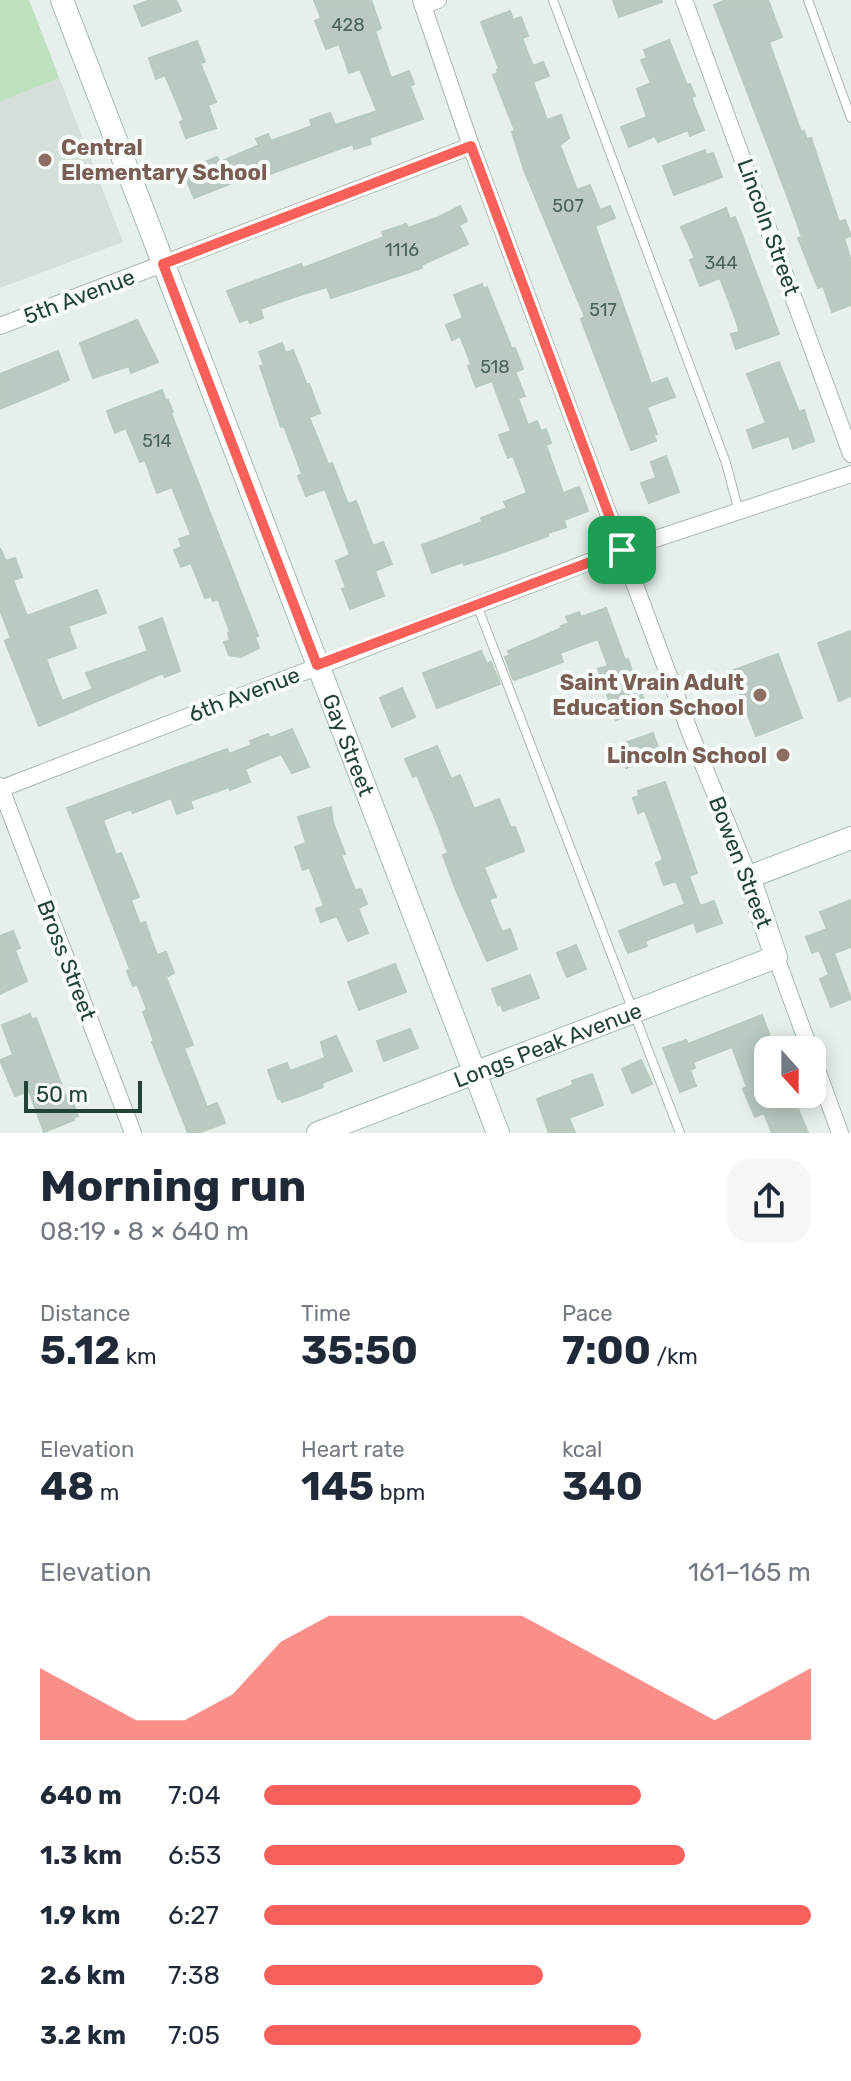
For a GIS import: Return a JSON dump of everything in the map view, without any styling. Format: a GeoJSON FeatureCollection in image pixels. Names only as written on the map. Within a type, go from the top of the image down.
{"type":"FeatureCollection","features":[{"type":"Feature","properties":{"kind":"street","name":"Gay Street"},"geometry":{"type":"LineString","coordinates":[[62,0],[498,1133]]}},
{"type":"Feature","properties":{"kind":"street","name":"Lincoln Street"},"geometry":{"type":"LineString","coordinates":[[684,0],[851,454]]}},
{"type":"Feature","properties":{"kind":"street","name":"Bowen Street"},"geometry":{"type":"LineString","coordinates":[[427,2],[471,146],[691,735],[749,877],[805,1036]]}},
{"type":"Feature","properties":{"kind":"street","name":"5th Avenue"},"geometry":{"type":"LineString","coordinates":[[0,326],[471,146]]}},
{"type":"Feature","properties":{"kind":"street","name":"6th Avenue"},"geometry":{"type":"LineString","coordinates":[[0,788],[622,550],[851,474]]}},
{"type":"Feature","properties":{"kind":"street","name":"Bross Street"},"geometry":{"type":"LineString","coordinates":[[0,788],[133,1133]]}},
{"type":"Feature","properties":{"kind":"street"},"geometry":{"type":"LineString","coordinates":[[749,877],[851,838]]}},
{"type":"Feature","properties":{"kind":"street","name":"Longs Peak Avenue"},"geometry":{"type":"LineString","coordinates":[[318,1133],[776,957]]}},
{"type":"Feature","properties":{"kind":"street","name":"Bowen Street"},"geometry":{"type":"LineString","coordinates":[[826,1094],[840,1133]]}},
{"type":"Feature","properties":{"kind":"lane"},"geometry":{"type":"LineString","coordinates":[[553,0],[726,463],[739,512]]}},
{"type":"Feature","properties":{"kind":"lane"},"geometry":{"type":"LineString","coordinates":[[808,0],[851,118]]}},
{"type":"Feature","properties":{"kind":"lane"},"geometry":{"type":"LineString","coordinates":[[477,604],[680,1133]]}},
{"type":"Feature","properties":{"kind":"shaded area","name":"Central Elementary School"},"geometry":{"type":"Polygon","coordinates":[[[0,0],[29,0],[123,242],[0,288],[0,0]]]}},
{"type":"Feature","properties":{"kind":"green space"},"geometry":{"type":"Polygon","coordinates":[[[0,0],[29,0],[59,78],[0,101],[0,0]]]}},
{"type":"Feature","properties":{"kind":"building"},"geometry":{"type":"Polygon","coordinates":[[[150,0],[176,0],[181,11],[142,26],[134,6],[150,0]]]}},
{"type":"Feature","properties":{"kind":"building"},"geometry":{"type":"Polygon","coordinates":[[[314,0],[371,0],[381,28],[375,31],[391,78],[409,71],[414,84],[410,86],[423,119],[369,138],[371,144],[354,149],[353,144],[270,174],[268,169],[194,198],[183,171],[217,157],[220,162],[259,145],[256,139],[268,134],[271,141],[312,126],[310,120],[330,113],[335,125],[377,111],[360,69],[349,73],[339,44],[326,49],[315,21],[321,18],[314,0]]]}},
{"type":"Feature","properties":{"kind":"building"},"geometry":{"type":"Polygon","coordinates":[[[613,0],[661,0],[662,2],[619,17],[613,0]]]}},
{"type":"Feature","properties":{"kind":"building"},"geometry":{"type":"Polygon","coordinates":[[[726,0],[768,0],[782,37],[769,42],[801,132],[804,131],[807,139],[811,138],[839,222],[845,220],[851,236],[844,238],[851,261],[851,305],[832,312],[823,286],[818,288],[798,238],[802,237],[788,198],[714,5],[726,0]]]}},
{"type":"Feature","properties":{"kind":"building"},"geometry":{"type":"Polygon","coordinates":[[[510,11],[513,20],[521,17],[528,36],[522,38],[533,66],[543,62],[549,76],[533,82],[547,120],[561,115],[569,138],[560,145],[577,190],[590,185],[600,210],[610,206],[615,218],[595,226],[651,384],[667,378],[675,397],[647,407],[657,434],[654,435],[656,441],[631,450],[581,319],[585,317],[524,170],[512,132],[515,131],[493,75],[499,69],[481,22],[510,11]]]}},
{"type":"Feature","properties":{"kind":"building"},"geometry":{"type":"Polygon","coordinates":[[[669,40],[687,85],[690,84],[695,96],[691,97],[704,130],[690,136],[688,130],[658,142],[655,136],[629,147],[621,127],[647,117],[637,89],[651,83],[641,60],[647,58],[644,50],[669,40]]]}},
{"type":"Feature","properties":{"kind":"building"},"geometry":{"type":"Polygon","coordinates":[[[197,41],[205,62],[200,63],[216,102],[208,105],[216,128],[186,138],[180,122],[184,120],[165,75],[156,79],[149,58],[197,41]]]}},
{"type":"Feature","properties":{"kind":"building"},"geometry":{"type":"Polygon","coordinates":[[[705,150],[706,155],[713,153],[722,177],[674,195],[663,166],[705,150]]]}},
{"type":"Feature","properties":{"kind":"building"},"geometry":{"type":"Polygon","coordinates":[[[460,206],[467,221],[459,225],[468,244],[421,265],[422,268],[331,298],[327,287],[260,309],[263,318],[250,323],[248,319],[240,322],[227,291],[301,264],[303,268],[384,237],[382,232],[406,224],[408,228],[460,206]]]}},
{"type":"Feature","properties":{"kind":"building"},"geometry":{"type":"Polygon","coordinates":[[[726,208],[730,219],[735,217],[779,334],[736,349],[731,334],[739,332],[737,323],[720,278],[700,286],[690,260],[695,258],[681,227],[726,208]]]}},
{"type":"Feature","properties":{"kind":"building"},"geometry":{"type":"Polygon","coordinates":[[[482,284],[484,289],[487,287],[523,369],[515,372],[525,396],[518,398],[528,425],[537,421],[541,431],[546,429],[551,443],[546,445],[563,493],[579,487],[588,511],[564,520],[566,527],[548,533],[548,536],[432,573],[422,545],[482,522],[481,518],[507,508],[504,502],[527,493],[513,456],[508,458],[499,435],[511,431],[492,381],[476,387],[460,336],[452,340],[446,325],[463,318],[454,295],[482,284]]]}},
{"type":"Feature","properties":{"kind":"building"},"geometry":{"type":"Polygon","coordinates":[[[137,320],[158,362],[131,373],[129,366],[93,378],[80,343],[137,320]]]}},
{"type":"Feature","properties":{"kind":"building"},"geometry":{"type":"Polygon","coordinates":[[[282,343],[286,353],[293,350],[309,384],[320,413],[309,417],[328,464],[332,463],[348,504],[356,501],[373,546],[383,542],[392,564],[375,571],[384,596],[350,609],[336,561],[350,555],[325,489],[306,496],[298,476],[302,474],[284,426],[281,427],[260,366],[264,365],[259,352],[282,343]]]}},
{"type":"Feature","properties":{"kind":"building"},"geometry":{"type":"Polygon","coordinates":[[[58,351],[69,380],[0,409],[0,374],[58,351]]]}},
{"type":"Feature","properties":{"kind":"building"},"geometry":{"type":"Polygon","coordinates":[[[779,362],[799,412],[804,410],[814,441],[793,449],[789,436],[753,448],[747,430],[766,423],[747,374],[779,362]]]}},
{"type":"Feature","properties":{"kind":"building"},"geometry":{"type":"Polygon","coordinates":[[[162,390],[258,636],[255,637],[259,648],[241,657],[229,655],[224,642],[230,640],[230,632],[218,599],[213,601],[211,596],[205,598],[191,563],[181,567],[174,550],[182,547],[179,539],[191,535],[172,487],[157,493],[145,460],[140,462],[126,428],[115,433],[107,411],[162,390]]]}},
{"type":"Feature","properties":{"kind":"building"},"geometry":{"type":"Polygon","coordinates":[[[666,456],[679,492],[649,503],[641,483],[656,478],[651,462],[666,456]]]}},
{"type":"Feature","properties":{"kind":"building"},"geometry":{"type":"Polygon","coordinates":[[[0,548],[6,561],[15,558],[22,577],[13,580],[27,616],[97,590],[106,613],[68,626],[76,648],[46,659],[62,701],[93,689],[86,673],[148,651],[139,627],[162,618],[180,671],[165,677],[163,673],[39,726],[5,641],[11,638],[0,610],[0,548]]]}},
{"type":"Feature","properties":{"kind":"building"},"geometry":{"type":"Polygon","coordinates":[[[606,608],[625,660],[628,659],[632,671],[628,672],[638,697],[642,695],[647,708],[616,720],[598,669],[608,666],[598,639],[560,653],[563,662],[513,679],[505,657],[510,655],[508,651],[562,628],[569,623],[566,617],[579,612],[581,617],[606,608]]]}},
{"type":"Feature","properties":{"kind":"building"},"geometry":{"type":"Polygon","coordinates":[[[851,631],[851,696],[839,701],[818,643],[851,631]]]}},
{"type":"Feature","properties":{"kind":"building"},"geometry":{"type":"Polygon","coordinates":[[[481,651],[487,664],[491,662],[500,684],[437,708],[423,673],[481,651]]]}},
{"type":"Feature","properties":{"kind":"building"},"geometry":{"type":"Polygon","coordinates":[[[778,654],[802,718],[756,736],[731,671],[778,654]]]}},
{"type":"Feature","properties":{"kind":"building"},"geometry":{"type":"Polygon","coordinates":[[[402,688],[415,717],[392,727],[380,698],[402,688]]]}},
{"type":"Feature","properties":{"kind":"building"},"geometry":{"type":"Polygon","coordinates":[[[292,729],[309,767],[292,773],[281,754],[245,769],[250,782],[190,801],[193,808],[177,814],[171,798],[133,813],[131,809],[103,820],[116,855],[121,853],[139,897],[131,900],[140,924],[145,922],[157,955],[166,952],[174,973],[166,977],[193,1045],[184,1048],[207,1107],[217,1103],[225,1123],[198,1133],[188,1133],[152,1042],[143,1012],[147,1010],[137,984],[133,986],[127,971],[130,969],[67,808],[227,749],[229,754],[252,745],[250,741],[268,734],[270,738],[292,729]]]}},
{"type":"Feature","properties":{"kind":"building"},"geometry":{"type":"Polygon","coordinates":[[[653,733],[661,756],[626,768],[619,745],[653,733]]]}},
{"type":"Feature","properties":{"kind":"building"},"geometry":{"type":"Polygon","coordinates":[[[437,746],[451,779],[460,775],[474,809],[499,799],[524,851],[484,867],[496,897],[489,899],[502,932],[510,929],[517,949],[487,961],[443,855],[448,853],[437,823],[417,775],[413,777],[405,759],[437,746]]]}},
{"type":"Feature","properties":{"kind":"building"},"geometry":{"type":"Polygon","coordinates":[[[665,782],[697,873],[689,876],[700,906],[714,901],[722,923],[697,932],[694,922],[645,941],[647,946],[628,953],[619,931],[685,904],[676,881],[664,885],[656,863],[663,860],[645,811],[638,813],[633,798],[639,796],[638,791],[665,782]]]}},
{"type":"Feature","properties":{"kind":"building"},"geometry":{"type":"Polygon","coordinates":[[[331,807],[345,854],[341,855],[355,890],[361,889],[367,904],[358,908],[368,933],[348,941],[337,916],[321,922],[316,909],[324,906],[309,867],[303,870],[295,847],[306,843],[298,817],[331,807]]]}},
{"type":"Feature","properties":{"kind":"building"},"geometry":{"type":"Polygon","coordinates":[[[851,900],[851,947],[834,953],[851,999],[831,1007],[820,979],[829,975],[819,950],[812,953],[806,937],[827,929],[820,912],[851,900]]]}},
{"type":"Feature","properties":{"kind":"building"},"geometry":{"type":"Polygon","coordinates":[[[13,931],[20,948],[15,950],[27,981],[0,994],[0,936],[13,931]]]}},
{"type":"Feature","properties":{"kind":"building"},"geometry":{"type":"Polygon","coordinates":[[[576,945],[586,969],[567,977],[557,953],[576,945]]]}},
{"type":"Feature","properties":{"kind":"building"},"geometry":{"type":"Polygon","coordinates":[[[395,964],[406,992],[359,1010],[348,982],[395,964]]]}},
{"type":"Feature","properties":{"kind":"building"},"geometry":{"type":"Polygon","coordinates":[[[530,975],[539,998],[503,1011],[492,989],[530,975]]]}},
{"type":"Feature","properties":{"kind":"building"},"geometry":{"type":"Polygon","coordinates":[[[30,1014],[32,1020],[36,1018],[68,1102],[72,1100],[78,1116],[44,1132],[29,1091],[15,1096],[0,1060],[13,1055],[2,1025],[30,1014]]]}},
{"type":"Feature","properties":{"kind":"building"},"geometry":{"type":"Polygon","coordinates":[[[762,1015],[770,1036],[754,1036],[754,1108],[798,1108],[808,1133],[772,1133],[764,1113],[755,1117],[743,1089],[747,1087],[732,1047],[693,1062],[695,1068],[690,1070],[696,1086],[680,1092],[663,1048],[686,1040],[688,1044],[762,1015]]]}},
{"type":"Feature","properties":{"kind":"building"},"geometry":{"type":"Polygon","coordinates":[[[410,1029],[418,1048],[384,1061],[377,1041],[410,1029]]]}},
{"type":"Feature","properties":{"kind":"building"},"geometry":{"type":"Polygon","coordinates":[[[336,1036],[352,1071],[297,1097],[282,1102],[278,1099],[268,1070],[287,1063],[290,1071],[325,1058],[321,1042],[336,1036]]]}},
{"type":"Feature","properties":{"kind":"building"},"geometry":{"type":"Polygon","coordinates":[[[641,1060],[652,1084],[632,1093],[622,1069],[641,1060]]]}},
{"type":"Feature","properties":{"kind":"building"},"geometry":{"type":"Polygon","coordinates":[[[592,1074],[603,1105],[569,1118],[575,1133],[549,1133],[537,1099],[592,1074]]]}},
{"type":"Feature","properties":{"kind":"place","name":"Central Elementary School"},"geometry":{"type":"Point","coordinates":[45,160]}},
{"type":"Feature","properties":{"kind":"place","name":"Saint Vrain Adult Education School"},"geometry":{"type":"Point","coordinates":[760,695]}},
{"type":"Feature","properties":{"kind":"place","name":"Lincoln School"},"geometry":{"type":"Point","coordinates":[783,755]}},
{"type":"Feature","properties":{"kind":"route"},"geometry":{"type":"LineString","coordinates":[[471,146],[622,550],[317,665],[163,264],[471,146]]}}]}
